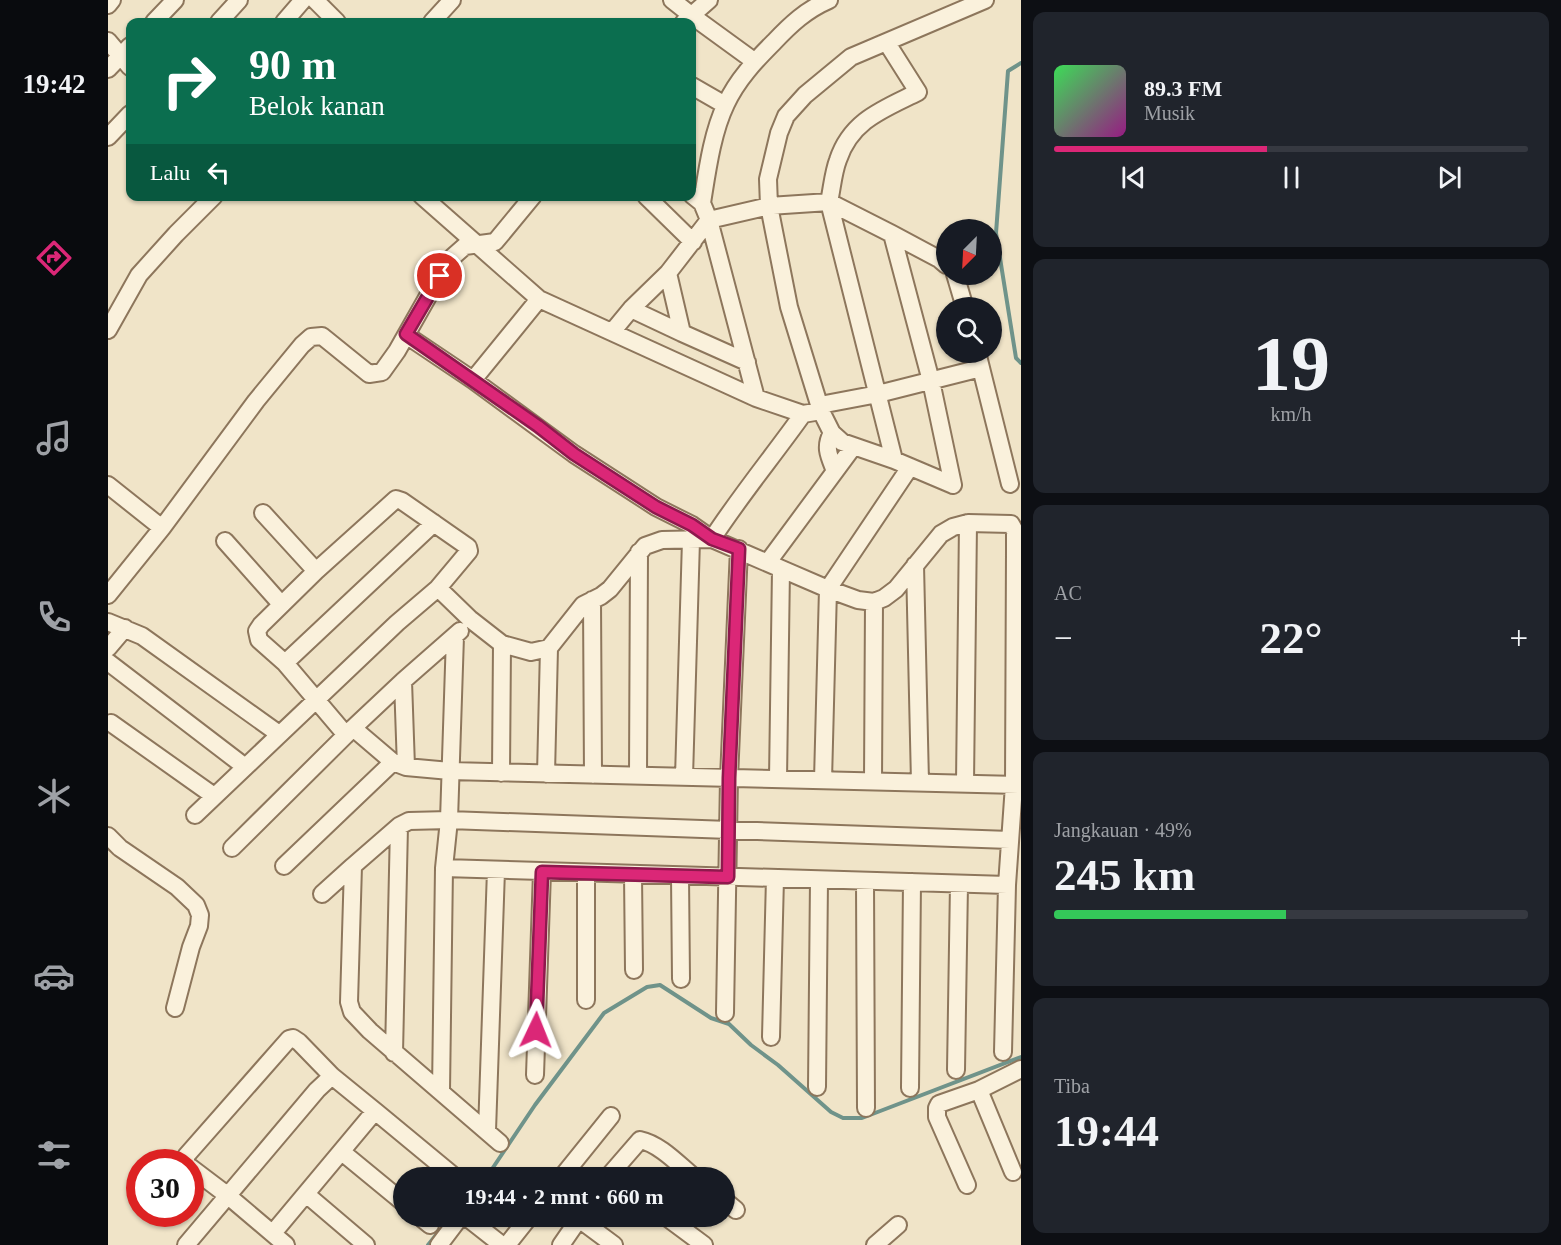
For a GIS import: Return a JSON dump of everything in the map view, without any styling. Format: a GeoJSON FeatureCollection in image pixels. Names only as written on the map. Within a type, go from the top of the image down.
{"type":"FeatureCollection","features":[{"type":"Feature","properties":{"kind":"street"},"geometry":{"type":"LineString","coordinates":[[108,5],[112,0]]}},
{"type":"Feature","properties":{"kind":"street"},"geometry":{"type":"LineString","coordinates":[[158,18],[175,0]]}},
{"type":"Feature","properties":{"kind":"street"},"geometry":{"type":"LineString","coordinates":[[223,18],[239,0]]}},
{"type":"Feature","properties":{"kind":"street"},"geometry":{"type":"LineString","coordinates":[[287,18],[303,0]]}},
{"type":"Feature","properties":{"kind":"street"},"geometry":{"type":"LineString","coordinates":[[315,0],[333,18]]}},
{"type":"Feature","properties":{"kind":"street"},"geometry":{"type":"LineString","coordinates":[[436,18],[452,0]]}},
{"type":"Feature","properties":{"kind":"street"},"geometry":{"type":"LineString","coordinates":[[672,0],[690,18]]}},
{"type":"Feature","properties":{"kind":"street"},"geometry":{"type":"LineString","coordinates":[[694,18],[709,0]]}},
{"type":"Feature","properties":{"kind":"street"},"geometry":{"type":"LineString","coordinates":[[756,398],[709,220],[697,199],[725,105],[739,81],[754,61],[804,13],[829,0]]}},
{"type":"Feature","properties":{"kind":"street"},"geometry":{"type":"LineString","coordinates":[[892,234],[931,381],[953,485],[894,460],[853,447],[842,442],[832,433],[820,408],[789,307],[769,206],[768,179],[772,156],[786,116],[819,83],[851,57],[985,0]]}},
{"type":"Feature","properties":{"kind":"street"},"geometry":{"type":"LineString","coordinates":[[696,23],[754,61]]}},
{"type":"Feature","properties":{"kind":"street"},"geometry":{"type":"LineString","coordinates":[[108,41],[126,56]]}},
{"type":"Feature","properties":{"kind":"street"},"geometry":{"type":"LineString","coordinates":[[887,43],[918,92],[866,119],[854,130],[838,160],[829,202],[894,460]]}},
{"type":"Feature","properties":{"kind":"street"},"geometry":{"type":"LineString","coordinates":[[108,69],[126,58]]}},
{"type":"Feature","properties":{"kind":"street"},"geometry":{"type":"LineString","coordinates":[[696,88],[725,105]]}},
{"type":"Feature","properties":{"kind":"street"},"geometry":{"type":"LineString","coordinates":[[108,137],[126,118]]}},
{"type":"Feature","properties":{"kind":"street"},"geometry":{"type":"LineString","coordinates":[[108,330],[139,275],[209,201]]}},
{"type":"Feature","properties":{"kind":"street"},"geometry":{"type":"LineString","coordinates":[[428,201],[539,298],[756,398],[803,414]]}},
{"type":"Feature","properties":{"kind":"street"},"geometry":{"type":"LineString","coordinates":[[108,595],[162,528],[256,401],[302,345],[311,338],[322,336],[369,374],[382,372],[448,261],[465,246],[495,242],[529,201]]}},
{"type":"Feature","properties":{"kind":"street"},"geometry":{"type":"LineString","coordinates":[[651,201],[693,242]]}},
{"type":"Feature","properties":{"kind":"street"},"geometry":{"type":"LineString","coordinates":[[612,332],[631,309],[668,273],[709,220],[769,206],[829,202],[936,257]]}},
{"type":"Feature","properties":{"kind":"street"},"geometry":{"type":"LineString","coordinates":[[668,273],[682,333]]}},
{"type":"Feature","properties":{"kind":"street"},"geometry":{"type":"LineString","coordinates":[[473,380],[539,298]]}},
{"type":"Feature","properties":{"kind":"street"},"geometry":{"type":"LineString","coordinates":[[631,309],[747,362]]}},
{"type":"Feature","properties":{"kind":"street"},"geometry":{"type":"LineString","coordinates":[[406,334],[574,454],[656,507],[712,539],[858,600],[874,602],[896,589],[941,534],[953,527],[969,523],[1011,524],[1015,531],[1017,785],[1007,885],[1003,1052]]}},
{"type":"Feature","properties":{"kind":"street"},"geometry":{"type":"LineString","coordinates":[[712,539],[736,501],[767,464],[803,414],[931,381],[972,363]]}},
{"type":"Feature","properties":{"kind":"street"},"geometry":{"type":"LineString","coordinates":[[980,363],[1010,484]]}},
{"type":"Feature","properties":{"kind":"street"},"geometry":{"type":"LineString","coordinates":[[832,433],[827,441],[827,450],[835,471]]}},
{"type":"Feature","properties":{"kind":"street"},"geometry":{"type":"LineString","coordinates":[[778,779],[775,566],[835,471],[853,447]]}},
{"type":"Feature","properties":{"kind":"street"},"geometry":{"type":"LineString","coordinates":[[823,780],[828,589],[910,467]]}},
{"type":"Feature","properties":{"kind":"street"},"geometry":{"type":"LineString","coordinates":[[108,485],[162,528]]}},
{"type":"Feature","properties":{"kind":"street"},"geometry":{"type":"LineString","coordinates":[[195,815],[244,766],[279,734],[315,700],[403,617],[438,588],[469,551],[468,547],[396,499],[280,604],[257,631],[259,640],[285,663],[315,700],[350,731],[400,765],[450,771],[501,773],[1017,785]]}},
{"type":"Feature","properties":{"kind":"street"},"geometry":{"type":"LineString","coordinates":[[263,513],[316,571]]}},
{"type":"Feature","properties":{"kind":"street"},"geometry":{"type":"LineString","coordinates":[[662,540],[674,516]]}},
{"type":"Feature","properties":{"kind":"street"},"geometry":{"type":"LineString","coordinates":[[285,663],[434,523]]}},
{"type":"Feature","properties":{"kind":"street"},"geometry":{"type":"LineString","coordinates":[[965,783],[969,523]]}},
{"type":"Feature","properties":{"kind":"street"},"geometry":{"type":"LineString","coordinates":[[438,588],[470,619],[502,644],[531,652],[549,648],[577,611],[610,588],[645,546],[662,540],[712,539]]}},
{"type":"Feature","properties":{"kind":"street"},"geometry":{"type":"LineString","coordinates":[[684,777],[691,540]]}},
{"type":"Feature","properties":{"kind":"street"},"geometry":{"type":"LineString","coordinates":[[225,541],[280,604]]}},
{"type":"Feature","properties":{"kind":"street"},"geometry":{"type":"LineString","coordinates":[[725,1013],[729,778],[739,549]]}},
{"type":"Feature","properties":{"kind":"street"},"geometry":{"type":"LineString","coordinates":[[638,775],[639,552]]}},
{"type":"Feature","properties":{"kind":"street"},"geometry":{"type":"LineString","coordinates":[[915,565],[920,782]]}},
{"type":"Feature","properties":{"kind":"street"},"geometry":{"type":"LineString","coordinates":[[592,600],[593,775]]}},
{"type":"Feature","properties":{"kind":"street"},"geometry":{"type":"LineString","coordinates":[[873,781],[874,602]]}},
{"type":"Feature","properties":{"kind":"street"},"geometry":{"type":"LineString","coordinates":[[232,848],[350,731],[403,681],[456,636],[470,619]]}},
{"type":"Feature","properties":{"kind":"street"},"geometry":{"type":"LineString","coordinates":[[108,622],[142,636],[279,734]]}},
{"type":"Feature","properties":{"kind":"street"},"geometry":{"type":"LineString","coordinates":[[108,648],[125,628]]}},
{"type":"Feature","properties":{"kind":"street"},"geometry":{"type":"LineString","coordinates":[[441,1091],[444,868],[449,820],[456,636]]}},
{"type":"Feature","properties":{"kind":"street"},"geometry":{"type":"LineString","coordinates":[[501,773],[502,644]]}},
{"type":"Feature","properties":{"kind":"street"},"geometry":{"type":"LineString","coordinates":[[546,774],[549,648]]}},
{"type":"Feature","properties":{"kind":"street"},"geometry":{"type":"LineString","coordinates":[[108,662],[244,766]]}},
{"type":"Feature","properties":{"kind":"street"},"geometry":{"type":"LineString","coordinates":[[284,866],[400,765],[403,681]]}},
{"type":"Feature","properties":{"kind":"street"},"geometry":{"type":"LineString","coordinates":[[111,723],[214,796]]}},
{"type":"Feature","properties":{"kind":"street"},"geometry":{"type":"LineString","coordinates":[[322,894],[399,826],[409,821],[449,820],[1010,840]]}},
{"type":"Feature","properties":{"kind":"street"},"geometry":{"type":"LineString","coordinates":[[394,1053],[399,826]]}},
{"type":"Feature","properties":{"kind":"street"},"geometry":{"type":"LineString","coordinates":[[108,836],[120,848],[177,887],[196,905],[200,915],[199,926],[175,1008]]}},
{"type":"Feature","properties":{"kind":"street"},"geometry":{"type":"LineString","coordinates":[[353,866],[349,1002],[352,1012],[394,1053],[500,1143]]}},
{"type":"Feature","properties":{"kind":"street"},"geometry":{"type":"LineString","coordinates":[[444,868],[1007,885]]}},
{"type":"Feature","properties":{"kind":"street"},"geometry":{"type":"LineString","coordinates":[[487,1131],[496,870]]}},
{"type":"Feature","properties":{"kind":"street"},"geometry":{"type":"LineString","coordinates":[[535,1075],[542,872]]}},
{"type":"Feature","properties":{"kind":"street"},"geometry":{"type":"LineString","coordinates":[[586,873],[586,1000]]}},
{"type":"Feature","properties":{"kind":"street"},"geometry":{"type":"LineString","coordinates":[[633,874],[634,970]]}},
{"type":"Feature","properties":{"kind":"street"},"geometry":{"type":"LineString","coordinates":[[680,876],[681,979]]}},
{"type":"Feature","properties":{"kind":"street"},"geometry":{"type":"LineString","coordinates":[[771,1037],[775,878]]}},
{"type":"Feature","properties":{"kind":"street"},"geometry":{"type":"LineString","coordinates":[[817,1087],[819,880]]}},
{"type":"Feature","properties":{"kind":"street"},"geometry":{"type":"LineString","coordinates":[[865,881],[866,1108]]}},
{"type":"Feature","properties":{"kind":"street"},"geometry":{"type":"LineString","coordinates":[[910,1088],[912,882]]}},
{"type":"Feature","properties":{"kind":"street"},"geometry":{"type":"LineString","coordinates":[[956,1070],[960,884]]}},
{"type":"Feature","properties":{"kind":"street"},"geometry":{"type":"LineString","coordinates":[[192,1149],[289,1039],[293,1038],[332,1076],[443,1167]]}},
{"type":"Feature","properties":{"kind":"street"},"geometry":{"type":"LineString","coordinates":[[967,1185],[937,1117],[937,1108],[939,1104],[979,1090],[1021,1070]]}},
{"type":"Feature","properties":{"kind":"street"},"geometry":{"type":"LineString","coordinates":[[186,1245],[317,1090],[332,1076]]}},
{"type":"Feature","properties":{"kind":"street"},"geometry":{"type":"LineString","coordinates":[[979,1090],[1013,1172]]}},
{"type":"Feature","properties":{"kind":"street"},"geometry":{"type":"LineString","coordinates":[[273,1233],[375,1111]]}},
{"type":"Feature","properties":{"kind":"street"},"geometry":{"type":"LineString","coordinates":[[570,1167],[611,1116]]}},
{"type":"Feature","properties":{"kind":"street"},"geometry":{"type":"LineString","coordinates":[[617,1167],[640,1140],[657,1147],[682,1167]]}},
{"type":"Feature","properties":{"kind":"street"},"geometry":{"type":"LineString","coordinates":[[342,1152],[393,1194]]}},
{"type":"Feature","properties":{"kind":"street"},"geometry":{"type":"LineString","coordinates":[[204,1178],[286,1245]]}},
{"type":"Feature","properties":{"kind":"street"},"geometry":{"type":"LineString","coordinates":[[306,1194],[366,1245]]}},
{"type":"Feature","properties":{"kind":"street"},"geometry":{"type":"LineString","coordinates":[[882,1243],[898,1225]]}},
{"type":"Feature","properties":{"kind":"street"},"geometry":{"type":"LineString","coordinates":[[438,1245],[454,1227]]}},
{"type":"Feature","properties":{"kind":"street"},"geometry":{"type":"LineString","coordinates":[[478,1227],[502,1245]]}},
{"type":"Feature","properties":{"kind":"street"},"geometry":{"type":"LineString","coordinates":[[507,1245],[521,1227]]}},
{"type":"Feature","properties":{"kind":"street"},"geometry":{"type":"LineString","coordinates":[[561,1245],[574,1227]]}},
{"type":"Feature","properties":{"kind":"street"},"geometry":{"type":"LineString","coordinates":[[591,1227],[614,1245]]}},
{"type":"Feature","properties":{"kind":"street"},"geometry":{"type":"LineString","coordinates":[[680,1227],[704,1245]]}},
{"type":"Feature","properties":{"kind":"waterway"},"geometry":{"type":"LineString","coordinates":[[1021,63],[1008,71],[996,233],[1016,358],[1021,363]]}},
{"type":"Feature","properties":{"kind":"waterway"},"geometry":{"type":"LineString","coordinates":[[493,1167],[535,1105],[604,1013],[647,987],[660,985],[711,1018],[729,1024],[831,1112],[843,1118],[862,1118],[1021,1057]]}},
{"type":"Feature","properties":{"kind":"waterway"},"geometry":{"type":"LineString","coordinates":[[428,1245],[436,1235]]}},
{"type":"Feature","properties":{"kind":"route"},"geometry":{"type":"LineString","coordinates":[[440,276],[406,334],[538,426],[574,454],[656,507],[692,525],[712,539],[739,549],[729,778],[728,877],[542,872],[536,1030]]}}]}
